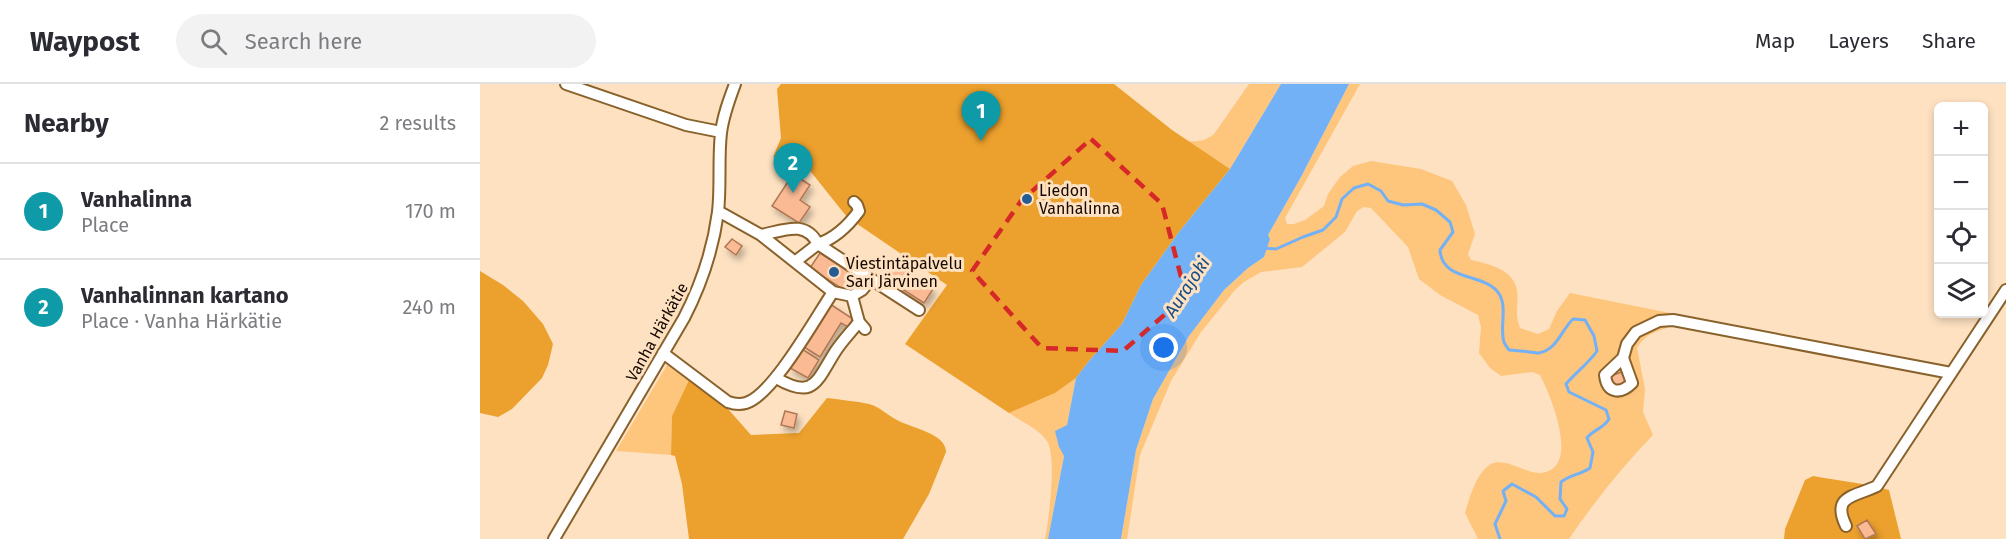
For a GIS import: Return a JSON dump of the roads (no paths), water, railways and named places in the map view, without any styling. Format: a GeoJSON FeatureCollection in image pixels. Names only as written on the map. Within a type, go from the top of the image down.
{"type":"FeatureCollection","features":[{"type":"Feature","properties":{"kind":"street"},"geometry":{"type":"LineString","coordinates":[[566,84],[686,125],[721,132]]}},
{"type":"Feature","properties":{"kind":"street","name":"Vanha Härkätie"},"geometry":{"type":"LineString","coordinates":[[554,539],[700,287],[711,249],[718,211],[721,132],[735,84]]}},
{"type":"Feature","properties":{"kind":"street"},"geometry":{"type":"LineString","coordinates":[[796,261],[818,244],[831,240],[849,225],[859,211],[854,202]]}},
{"type":"Feature","properties":{"kind":"street"},"geometry":{"type":"LineString","coordinates":[[718,211],[761,235],[833,292],[852,296],[862,290],[871,279]]}},
{"type":"Feature","properties":{"kind":"street"},"geometry":{"type":"LineString","coordinates":[[761,235],[794,229],[804,229],[813,233],[818,244],[919,310]]}},
{"type":"Feature","properties":{"kind":"street"},"geometry":{"type":"LineString","coordinates":[[1846,526],[1840,513],[1842,504],[1848,496],[1861,494],[1877,486],[2006,290]]}},
{"type":"Feature","properties":{"kind":"street"},"geometry":{"type":"LineString","coordinates":[[663,353],[728,402],[736,405],[744,404],[752,400],[776,378],[833,292]]}},
{"type":"Feature","properties":{"kind":"street"},"geometry":{"type":"LineString","coordinates":[[776,378],[801,389],[819,380],[836,350],[862,326],[852,296]]}},
{"type":"Feature","properties":{"kind":"street"},"geometry":{"type":"LineString","coordinates":[[1623,358],[1627,344],[1636,332],[1659,321],[1673,320],[1951,373]]}},
{"type":"Feature","properties":{"kind":"water","name":"Aurajoki"},"geometry":{"type":"Polygon","coordinates":[[[1281,84],[1349,84],[1268,235],[1270,239],[1264,257],[1224,290],[1189,336],[1153,399],[1136,450],[1121,539],[1048,539],[1064,456],[1055,431],[1067,425],[1076,378],[1122,324],[1141,285],[1179,232],[1230,169],[1281,84]]]}},
{"type":"Feature","properties":{"kind":"waterway"},"geometry":{"type":"LineString","coordinates":[[1263,248],[1276,249],[1323,230],[1336,217],[1342,199],[1354,188],[1368,184],[1381,191],[1388,201],[1403,205],[1422,204],[1436,210],[1450,222],[1453,232],[1440,250],[1442,260],[1455,272],[1482,281],[1497,291],[1501,297],[1503,309],[1504,343],[1509,350],[1539,353],[1545,351],[1555,344],[1573,319],[1585,320],[1594,336],[1597,351],[1566,384],[1569,392],[1606,410],[1609,419],[1587,438],[1593,452],[1590,468],[1561,482],[1560,499],[1567,509],[1564,516],[1555,516],[1536,497],[1512,484],[1503,491],[1506,501],[1495,524],[1500,539]]}},
{"type":"Feature","properties":{"kind":"place","name":"Vanhalinna"},"geometry":{"type":"Point","coordinates":[981,141]}},
{"type":"Feature","properties":{"kind":"place","name":"Vanhalinnan kartano"},"geometry":{"type":"Point","coordinates":[793,193]}},
{"type":"Feature","properties":{"kind":"place","name":"Liedon Vanhalinna"},"geometry":{"type":"Point","coordinates":[1027,199]}},
{"type":"Feature","properties":{"kind":"place","name":"Viestintäpalvelu Sari Järvinen"},"geometry":{"type":"Point","coordinates":[834,272]}}]}
